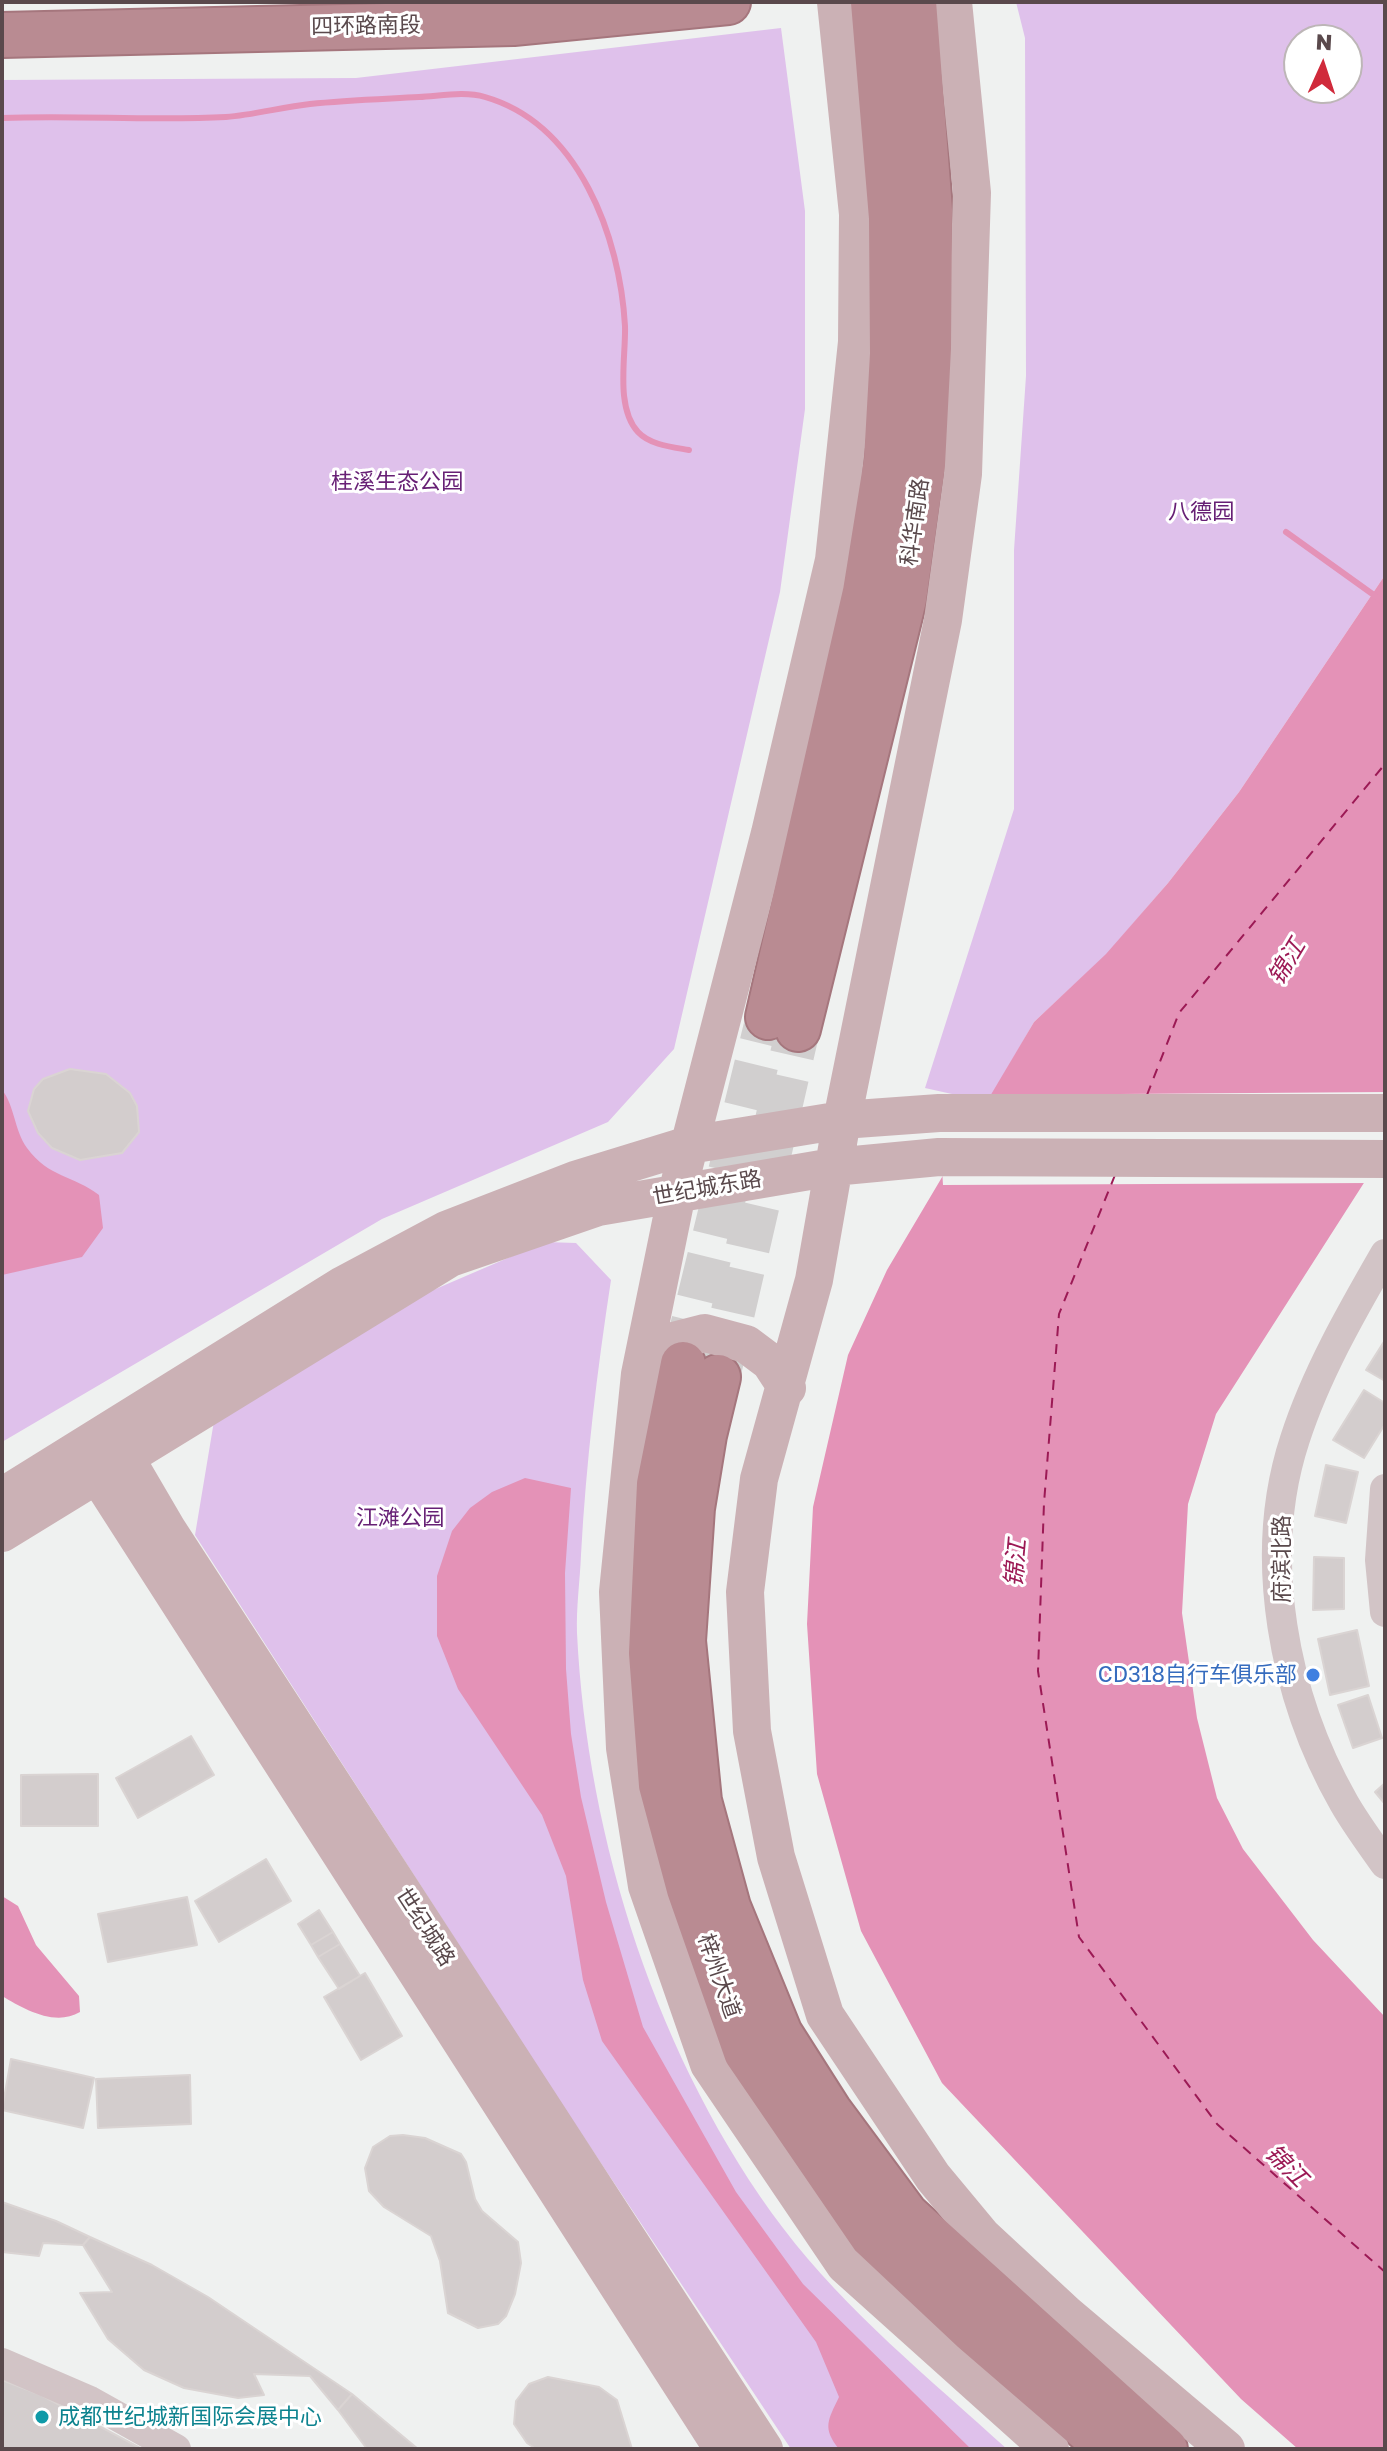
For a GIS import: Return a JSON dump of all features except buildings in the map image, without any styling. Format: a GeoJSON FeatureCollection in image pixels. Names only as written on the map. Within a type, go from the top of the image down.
{"type":"FeatureCollection","features":[{"type":"Feature","properties":{"kind":"highway","name":"四环路南段"},"geometry":{"type":"LineString","coordinates":[[2,35],[513,23],[728,2]]}},
{"type":"Feature","properties":{"kind":"highway","name":"科华南路"},"geometry":{"type":"LineString","coordinates":[[873,2],[891,218],[892,354],[886,461],[865,592],[783,1023],[904,599],[923,464],[929,348],[930,210],[914,2]]}},
{"type":"Feature","properties":{"kind":"highway"},"geometry":{"type":"LineString","coordinates":[[2,63],[246,59],[513,23]]}},
{"type":"Feature","properties":{"kind":"highway","name":"梓州大道"},"geometry":{"type":"LineString","coordinates":[[1110,2449],[971,2329],[872,2236],[746,2052],[689,1889],[661,1785],[651,1653],[658,1500],[700,1370],[704,1435],[692,1508],[683,1641],[699,1801],[728,1907],[780,2034],[829,2111],[906,2215],[1165,2449]]}},
{"type":"Feature","properties":{"kind":"main road"},"geometry":{"type":"LineString","coordinates":[[836,2],[858,214],[857,342],[834,560],[770,833],[677,1193],[640,1374],[618,1592],[625,1748],[647,1886],[709,2064],[845,2265],[1050,2449]]}},
{"type":"Feature","properties":{"kind":"main road"},"geometry":{"type":"LineString","coordinates":[[953,2],[972,193],[963,474],[943,620],[842,1120],[814,1280],[787,1388],[759,1479],[745,1592],[752,1731],[776,1857],[825,2015],[933,2177],[982,2236],[1065,2313],[1226,2449]]}},
{"type":"Feature","properties":{"kind":"main road"},"geometry":{"type":"LineString","coordinates":[[834,560],[886,461]]}},
{"type":"Feature","properties":{"kind":"main road","name":"世纪城东路"},"geometry":{"type":"LineString","coordinates":[[103,1452],[343,1285],[446,1230],[575,1180],[689,1145],[842,1120],[939,1113],[1385,1113]]}},
{"type":"Feature","properties":{"kind":"main road","name":"世纪城东路"},"geometry":{"type":"LineString","coordinates":[[103,1452],[450,1258],[598,1207],[833,1167],[939,1157],[1385,1159]]}},
{"type":"Feature","properties":{"kind":"main road"},"geometry":{"type":"LineString","coordinates":[[640,1374],[662,1344],[705,1333],[746,1344],[770,1362],[787,1388]]}},
{"type":"Feature","properties":{"kind":"main road"},"geometry":{"type":"LineString","coordinates":[[2,1497],[103,1452]]}},
{"type":"Feature","properties":{"kind":"main road"},"geometry":{"type":"LineString","coordinates":[[2,1533],[103,1452]]}},
{"type":"Feature","properties":{"kind":"main road","name":"世纪城路"},"geometry":{"type":"LineString","coordinates":[[103,1452],[723,2449]]}},
{"type":"Feature","properties":{"kind":"main road","name":"世纪城路"},"geometry":{"type":"LineString","coordinates":[[103,1452],[175,1542],[764,2449]]}},
{"type":"Feature","properties":{"kind":"street","name":"府滨北路"},"geometry":{"type":"LineString","coordinates":[[1385,1254],[1341,1332],[1294,1441],[1278,1529],[1279,1599],[1292,1668],[1311,1733],[1344,1803],[1385,1864]]}},
{"type":"Feature","properties":{"kind":"street"},"geometry":{"type":"LineString","coordinates":[[1385,1489],[1380,1560],[1385,1612]]}},
{"type":"Feature","properties":{"kind":"street"},"geometry":{"type":"LineString","coordinates":[[2,2363],[90,2401],[176,2449]]}},
{"type":"Feature","properties":{"kind":"green space","name":"八德园"},"geometry":{"type":"Polygon","coordinates":[[[1016,2],[1385,2],[1385,575],[1239,792],[1168,883],[1107,954],[1034,1022],[988,1102],[925,1088],[1014,809],[1014,550],[1026,376],[1025,38],[1016,2]]]}},
{"type":"Feature","properties":{"kind":"green space","name":"桂溪生态公园"},"geometry":{"type":"Polygon","coordinates":[[[781,28],[805,211],[805,409],[780,592],[674,1049],[608,1122],[382,1219],[2,1442],[2,80],[356,78],[781,28]]]}},
{"type":"Feature","properties":{"kind":"green space","name":"江滩公园"},"geometry":{"type":"Polygon","coordinates":[[[545,1242],[576,1243],[611,1280],[589,1452],[577,1633],[584,1711],[596,1790],[614,1868],[637,1946],[699,2094],[739,2163],[783,2228],[861,2316],[1007,2449],[791,2449],[551,2088],[195,1535],[214,1421],[382,1312],[545,1242]]]}},
{"type":"Feature","properties":{"kind":"water","name":"锦江"},"geometry":{"type":"Polygon","coordinates":[[[1385,575],[1385,1150],[1216,1414],[1188,1504],[1182,1613],[1197,1718],[1217,1798],[1243,1849],[1313,1940],[1385,2017],[1385,2449],[1298,2449],[1241,2399],[942,2083],[861,1931],[817,1774],[807,1624],[813,1507],[848,1355],[887,1270],[1034,1022],[1106,954],[1168,883],[1239,792],[1385,575]]]}},
{"type":"Feature","properties":{"kind":"water"},"geometry":{"type":"Polygon","coordinates":[[[2,1090],[10,1103],[19,1134],[35,1158],[99,1195],[103,1228],[82,1257],[2,1275],[2,1090]]]}},
{"type":"Feature","properties":{"kind":"water"},"geometry":{"type":"Polygon","coordinates":[[[525,1478],[571,1488],[565,1573],[566,1669],[571,1734],[581,1797],[606,1902],[643,2027],[736,2192],[803,2284],[971,2449],[839,2449],[830,2435],[828,2424],[839,2397],[816,2342],[602,2041],[583,1980],[566,1876],[542,1815],[458,1689],[437,1636],[437,1576],[452,1531],[470,1508],[492,1492],[525,1478]]]}},
{"type":"Feature","properties":{"kind":"water"},"geometry":{"type":"Polygon","coordinates":[[[2,1896],[18,1906],[36,1945],[79,1996],[80,2012],[60,2018],[50,2017],[30,2011],[2,1996],[2,1896]]]}},
{"type":"Feature","properties":{"kind":"pier"},"geometry":{"type":"Polygon","coordinates":[[[1385,1092],[1385,1158],[1369,1183],[943,1185],[942,1168],[987,1095],[1385,1092]]]}},
{"type":"Feature","properties":{"kind":"waterway"},"geometry":{"type":"LineString","coordinates":[[2,118],[226,117],[300,105],[461,94],[485,97],[518,111],[546,132],[569,158],[588,188],[603,222],[621,292],[625,326],[624,396],[631,422],[649,440],[689,450]]}},
{"type":"Feature","properties":{"kind":"waterway"},"geometry":{"type":"LineString","coordinates":[[1286,532],[1385,603]]}},
{"type":"Feature","properties":{"kind":"ferry route"},"geometry":{"type":"LineString","coordinates":[[1147,1095],[1179,1013],[1385,764]]}},
{"type":"Feature","properties":{"kind":"ferry route"},"geometry":{"type":"LineString","coordinates":[[1115,1175],[1059,1314],[1044,1503],[1038,1671],[1079,1937],[1217,2124],[1385,2272]]}},
{"type":"Feature","properties":{"kind":"tunnel"},"geometry":{"type":"LineString","coordinates":[[683,1364],[768,1017]]}},
{"type":"Feature","properties":{"kind":"tunnel"},"geometry":{"type":"LineString","coordinates":[[718,1377],[798,1029]]}},
{"type":"Feature","properties":{"kind":"place","name":"CD318自行车俱乐部"},"geometry":{"type":"Point","coordinates":[1313,1675]}},
{"type":"Feature","properties":{"kind":"place","name":"成都世纪城新国际会展中心"},"geometry":{"type":"Point","coordinates":[42,2417]}}]}
